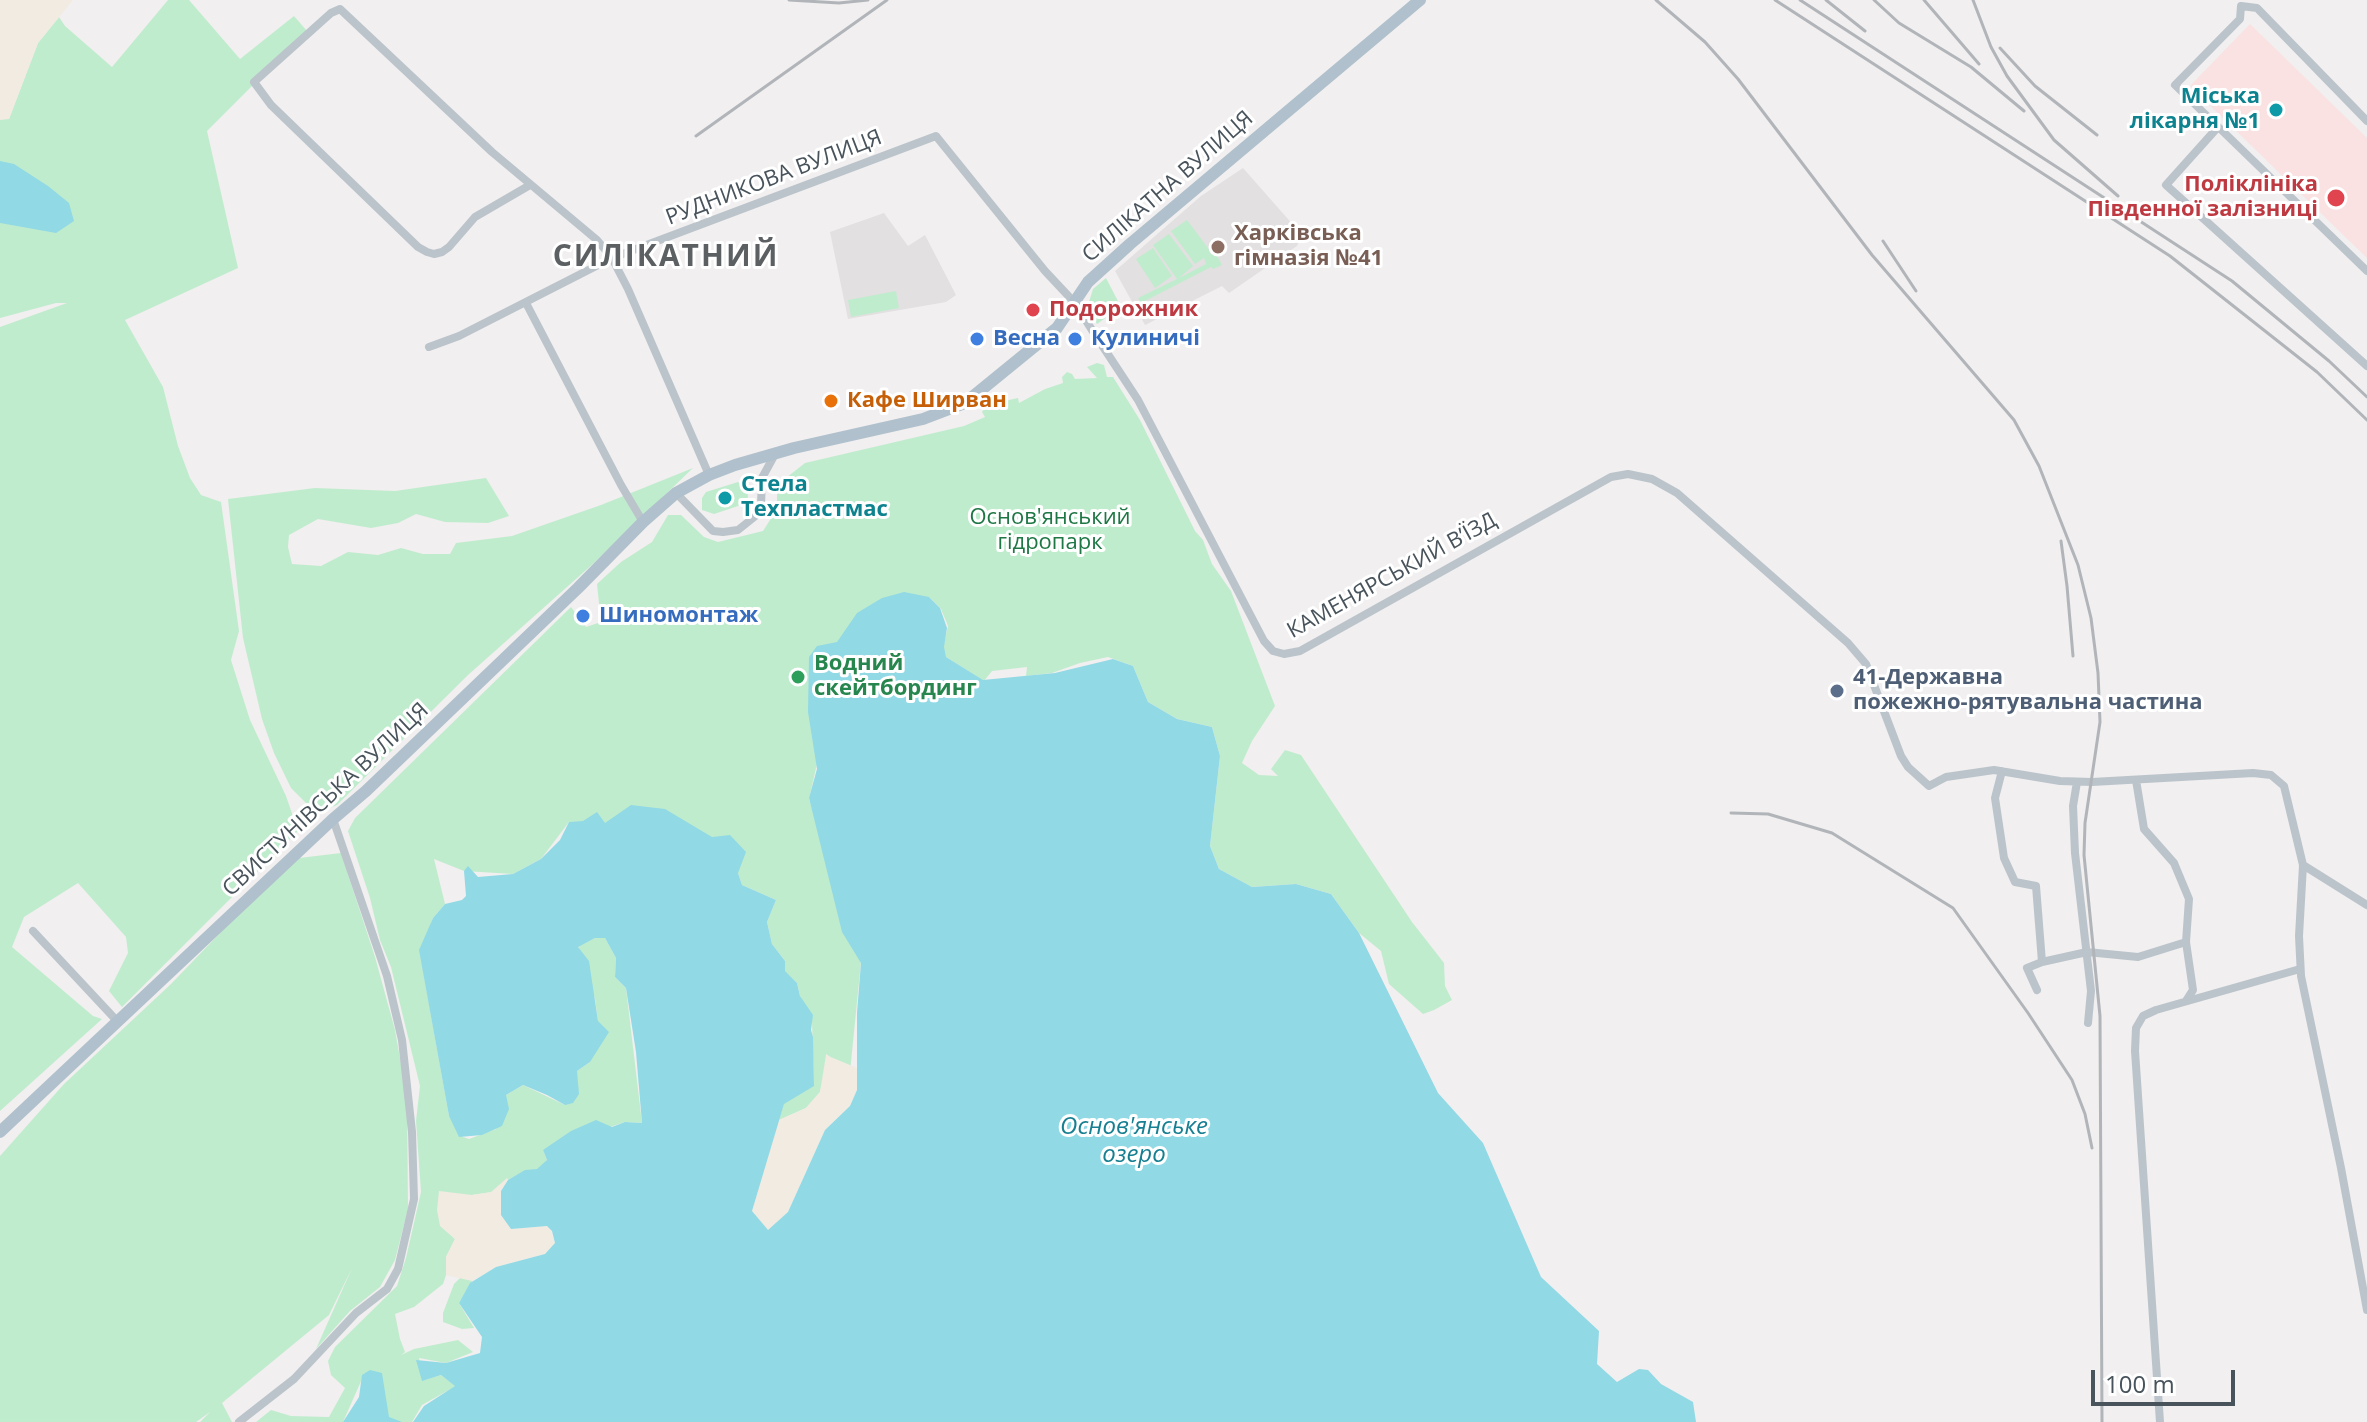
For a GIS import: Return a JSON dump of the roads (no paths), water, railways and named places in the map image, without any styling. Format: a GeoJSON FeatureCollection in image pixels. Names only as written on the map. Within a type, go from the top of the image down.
{"type":"FeatureCollection","features":[{"type":"Feature","properties":{"kind":"main road","name":"СИЛІКАТНА ВУЛИЦЯ"},"geometry":{"type":"LineString","coordinates":[[676,493],[709,475],[776,452],[923,419],[965,403],[1057,328],[1088,282],[1130,244],[1420,0]]}},
{"type":"Feature","properties":{"kind":"main road","name":"СВИСТУНІВСЬКА ВУЛИЦЯ"},"geometry":{"type":"LineString","coordinates":[[0,1132],[377,780],[676,493]]}},
{"type":"Feature","properties":{"kind":"street"},"geometry":{"type":"LineString","coordinates":[[2366,118],[2257,8],[2239,3],[2240,19],[2175,85],[2367,271]]}},
{"type":"Feature","properties":{"kind":"street"},"geometry":{"type":"LineString","coordinates":[[530,185],[475,217],[442,252],[427,252],[418,247],[271,105],[254,82],[331,13],[340,9],[530,185],[597,240],[612,258],[709,475]]}},
{"type":"Feature","properties":{"kind":"street"},"geometry":{"type":"LineString","coordinates":[[2218,127],[2166,185],[2367,366]]}},
{"type":"Feature","properties":{"kind":"street","name":"РУДНИКОВА ВУЛИЦЯ"},"geometry":{"type":"LineString","coordinates":[[429,347],[459,336],[612,258],[936,136],[1045,271],[1075,303]]}},
{"type":"Feature","properties":{"kind":"street"},"geometry":{"type":"LineString","coordinates":[[526,303],[643,522]]}},
{"type":"Feature","properties":{"kind":"street","name":"КАМЕНЯРСЬКИЙ В’ЇЗД"},"geometry":{"type":"LineString","coordinates":[[1075,303],[1138,400],[1264,641],[1273,651],[1284,654],[1300,651],[1611,477],[1628,474],[1652,479],[1677,493],[1848,643],[1866,664],[1901,756],[1929,786],[1946,777],[2002,771]]}},
{"type":"Feature","properties":{"kind":"street"},"geometry":{"type":"LineString","coordinates":[[676,493],[713,531],[738,530],[758,514],[762,478],[776,452]]}},
{"type":"Feature","properties":{"kind":"street"},"geometry":{"type":"LineString","coordinates":[[2042,962],[2036,886],[2015,882],[2004,858],[1995,798],[2002,771],[2077,782],[2253,773],[2271,775],[2284,786],[2303,865],[2300,969],[2367,1310]]}},
{"type":"Feature","properties":{"kind":"street"},"geometry":{"type":"LineString","coordinates":[[2136,780],[2144,829],[2174,863],[2189,899],[2186,942],[2193,990],[2185,1001]]}},
{"type":"Feature","properties":{"kind":"street"},"geometry":{"type":"LineString","coordinates":[[2077,782],[2073,806],[2075,853],[2091,991],[2088,1023]]}},
{"type":"Feature","properties":{"kind":"street"},"geometry":{"type":"LineString","coordinates":[[239,1422],[294,1379],[356,1313],[387,1289],[398,1269],[414,1199],[412,1132],[402,1040],[387,976],[333,819]]}},
{"type":"Feature","properties":{"kind":"street"},"geometry":{"type":"LineString","coordinates":[[2303,865],[2367,905]]}},
{"type":"Feature","properties":{"kind":"street"},"geometry":{"type":"LineString","coordinates":[[33,931],[118,1022]]}},
{"type":"Feature","properties":{"kind":"street"},"geometry":{"type":"LineString","coordinates":[[2037,990],[2027,968],[2042,962],[2087,952],[2138,957],[2186,942]]}},
{"type":"Feature","properties":{"kind":"street"},"geometry":{"type":"LineString","coordinates":[[2160,1422],[2136,1028],[2143,1016],[2300,969]]}},
{"type":"Feature","properties":{"kind":"water"},"geometry":{"type":"Polygon","coordinates":[[[0,161],[14,164],[69,203],[74,221],[56,233],[0,223],[0,161]]]}},
{"type":"Feature","properties":{"kind":"water","name":"Основ'янське озеро"},"geometry":{"type":"Polygon","coordinates":[[[904,592],[929,597],[940,608],[947,628],[946,657],[983,680],[1055,673],[1113,659],[1133,666],[1148,702],[1177,719],[1212,727],[1220,756],[1210,846],[1219,869],[1252,887],[1296,884],[1331,894],[1359,933],[1438,1093],[1483,1143],[1541,1277],[1599,1331],[1597,1364],[1617,1382],[1639,1369],[1648,1370],[1661,1384],[1693,1402],[1696,1422],[413,1422],[424,1406],[455,1386],[441,1375],[422,1381],[416,1360],[446,1363],[480,1353],[482,1337],[459,1303],[470,1283],[496,1267],[545,1254],[555,1243],[547,1226],[511,1229],[501,1215],[501,1191],[508,1180],[525,1170],[537,1169],[547,1160],[543,1150],[571,1131],[596,1120],[612,1127],[625,1122],[642,1123],[626,988],[615,977],[616,958],[605,938],[595,938],[578,947],[589,961],[598,1021],[609,1032],[590,1062],[577,1071],[579,1094],[573,1103],[565,1105],[523,1085],[506,1095],[509,1109],[502,1126],[482,1135],[459,1137],[449,1116],[419,950],[433,918],[445,904],[466,896],[464,871],[468,866],[478,877],[513,874],[541,859],[560,840],[569,822],[583,821],[597,812],[605,823],[631,805],[665,809],[712,837],[730,835],[746,852],[738,873],[742,885],[776,900],[767,922],[772,944],[785,961],[785,971],[797,983],[800,996],[813,1015],[814,1086],[784,1104],[752,1211],[768,1230],[788,1212],[825,1130],[850,1106],[857,1090],[857,1013],[861,963],[842,932],[809,798],[817,769],[808,712],[809,657],[817,646],[837,642],[857,613],[882,598],[904,592]]]}},
{"type":"Feature","properties":{"kind":"water"},"geometry":{"type":"Polygon","coordinates":[[[370,1370],[382,1373],[389,1417],[402,1422],[343,1422],[359,1397],[362,1375],[370,1370]]]}},
{"type":"Feature","properties":{"kind":"railway"},"geometry":{"type":"LineString","coordinates":[[789,0],[839,3],[868,0]]}},
{"type":"Feature","properties":{"kind":"railway"},"geometry":{"type":"LineString","coordinates":[[696,136],[887,0]]}},
{"type":"Feature","properties":{"kind":"railway"},"geometry":{"type":"LineString","coordinates":[[1656,0],[1705,42],[1738,79],[1872,255],[2014,420],[2039,466],[2078,565],[2091,618],[2100,722],[2085,823],[2084,855],[2100,1016],[2102,1422]]}},
{"type":"Feature","properties":{"kind":"railway"},"geometry":{"type":"LineString","coordinates":[[1775,0],[2170,256],[2317,372],[2367,420]]}},
{"type":"Feature","properties":{"kind":"railway"},"geometry":{"type":"LineString","coordinates":[[1800,0],[2232,281],[2329,361],[2367,397]]}},
{"type":"Feature","properties":{"kind":"railway"},"geometry":{"type":"LineString","coordinates":[[1826,0],[1865,31]]}},
{"type":"Feature","properties":{"kind":"railway"},"geometry":{"type":"LineString","coordinates":[[1874,0],[1899,23],[1971,67],[2024,111]]}},
{"type":"Feature","properties":{"kind":"railway"},"geometry":{"type":"LineString","coordinates":[[1924,0],[1979,64]]}},
{"type":"Feature","properties":{"kind":"railway"},"geometry":{"type":"LineString","coordinates":[[1973,0],[1991,47],[2007,76],[2054,140],[2118,196]]}},
{"type":"Feature","properties":{"kind":"railway"},"geometry":{"type":"LineString","coordinates":[[2000,48],[2035,86],[2097,135]]}},
{"type":"Feature","properties":{"kind":"railway"},"geometry":{"type":"LineString","coordinates":[[1883,241],[1916,291]]}},
{"type":"Feature","properties":{"kind":"railway"},"geometry":{"type":"LineString","coordinates":[[2061,541],[2073,656]]}},
{"type":"Feature","properties":{"kind":"railway"},"geometry":{"type":"LineString","coordinates":[[1731,813],[1768,814],[1832,833],[1953,908],[2072,1080],[2085,1114],[2092,1148]]}},
{"type":"Feature","properties":{"kind":"place","name":"Міська лікарня №1"},"geometry":{"type":"Point","coordinates":[2276,110]}},
{"type":"Feature","properties":{"kind":"place","name":"Поліклініка Південної залізниці"},"geometry":{"type":"Point","coordinates":[2336,198]}},
{"type":"Feature","properties":{"kind":"place","name":"Харківська гімназія №41"},"geometry":{"type":"Point","coordinates":[1218,247]}},
{"type":"Feature","properties":{"kind":"place","name":"Подорожник"},"geometry":{"type":"Point","coordinates":[1033,310]}},
{"type":"Feature","properties":{"kind":"place","name":"Весна"},"geometry":{"type":"Point","coordinates":[977,339]}},
{"type":"Feature","properties":{"kind":"place","name":"Кулиничі"},"geometry":{"type":"Point","coordinates":[1075,339]}},
{"type":"Feature","properties":{"kind":"place","name":"Кафе Ширван"},"geometry":{"type":"Point","coordinates":[831,401]}},
{"type":"Feature","properties":{"kind":"place","name":"Стела Техпластмас"},"geometry":{"type":"Point","coordinates":[725,498]}},
{"type":"Feature","properties":{"kind":"place","name":"Шиномонтаж"},"geometry":{"type":"Point","coordinates":[583,616]}},
{"type":"Feature","properties":{"kind":"place","name":"Водний скейтбординг"},"geometry":{"type":"Point","coordinates":[798,677]}},
{"type":"Feature","properties":{"kind":"place","name":"41-Державна пожежно-рятувальна частина"},"geometry":{"type":"Point","coordinates":[1837,691]}},
{"type":"Feature","properties":{"kind":"district","name":"СИЛІКАТНИЙ"},"geometry":{"type":"Point","coordinates":[666,257]}},
{"type":"Feature","properties":{"kind":"park label","name":"Основ'янський гідропарк"},"geometry":{"type":"Point","coordinates":[1050,530]}}]}
